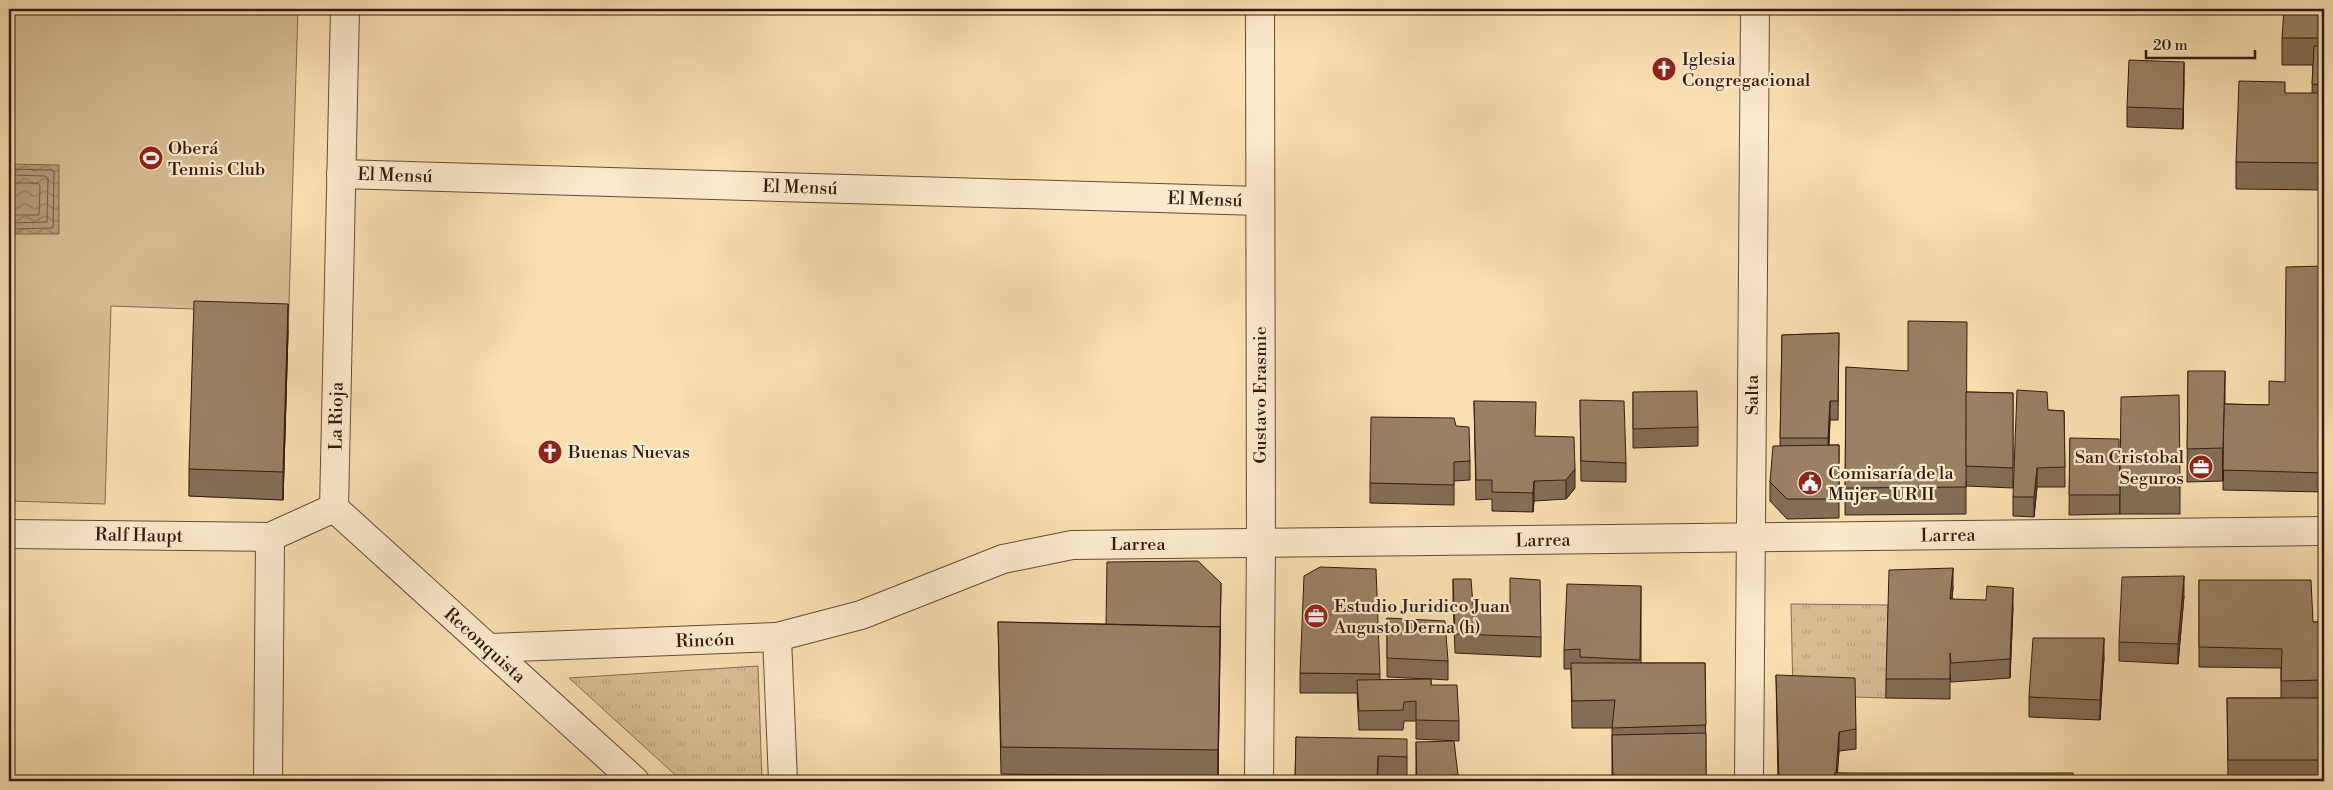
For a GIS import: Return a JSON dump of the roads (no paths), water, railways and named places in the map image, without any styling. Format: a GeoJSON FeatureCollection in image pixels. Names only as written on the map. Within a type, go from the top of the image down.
{"type":"FeatureCollection","features":[{"type":"Feature","properties":{"kind":"street","name":"La Rioja"},"geometry":{"type":"LineString","coordinates":[[334,508],[345,9]]}},
{"type":"Feature","properties":{"kind":"street","name":"Gustavo Erasmie"},"geometry":{"type":"LineString","coordinates":[[1259,781],[1261,543],[1260,9]]}},
{"type":"Feature","properties":{"kind":"street","name":"Salta"},"geometry":{"type":"LineString","coordinates":[[1749,781],[1754,9]]}},
{"type":"Feature","properties":{"kind":"street","name":"El Mensú"},"geometry":{"type":"LineString","coordinates":[[342,174],[1259,200]]}},
{"type":"Feature","properties":{"kind":"street"},"geometry":{"type":"LineString","coordinates":[[268,781],[270,537],[334,508]]}},
{"type":"Feature","properties":{"kind":"street","name":"Reconquista"},"geometry":{"type":"LineString","coordinates":[[334,508],[635,781]]}},
{"type":"Feature","properties":{"kind":"street","name":"Larrea"},"geometry":{"type":"LineString","coordinates":[[777,637],[861,615],[1003,559],[1072,544],[2324,530]]}},
{"type":"Feature","properties":{"kind":"street","name":"Ralf Haupt"},"geometry":{"type":"LineString","coordinates":[[9,534],[270,537]]}},
{"type":"Feature","properties":{"kind":"street"},"geometry":{"type":"LineString","coordinates":[[777,637],[783,781]]}},
{"type":"Feature","properties":{"kind":"street","name":"Rincón"},"geometry":{"type":"LineString","coordinates":[[489,648],[777,637]]}},
{"type":"Feature","properties":{"kind":"water"},"geometry":{"type":"Polygon","coordinates":[[[9,164],[59,165],[59,234],[9,234],[9,164]]]}},
{"type":"Feature","properties":{"kind":"place","name":"Iglesia Congregacional"},"geometry":{"type":"Point","coordinates":[1664,69]}},
{"type":"Feature","properties":{"kind":"place","name":"Oberá Tennis Club"},"geometry":{"type":"Point","coordinates":[151,158]}},
{"type":"Feature","properties":{"kind":"place","name":"Buenas Nuevas"},"geometry":{"type":"Point","coordinates":[550,452]}},
{"type":"Feature","properties":{"kind":"place","name":"San Cristobal Seguros"},"geometry":{"type":"Point","coordinates":[2201,467]}},
{"type":"Feature","properties":{"kind":"place","name":"Comisaría de la Mujer - UR II"},"geometry":{"type":"Point","coordinates":[1810,483]}},
{"type":"Feature","properties":{"kind":"place","name":"Estudio Juridico Juan Augusto Derna (h)"},"geometry":{"type":"Point","coordinates":[1316,616]}}]}
